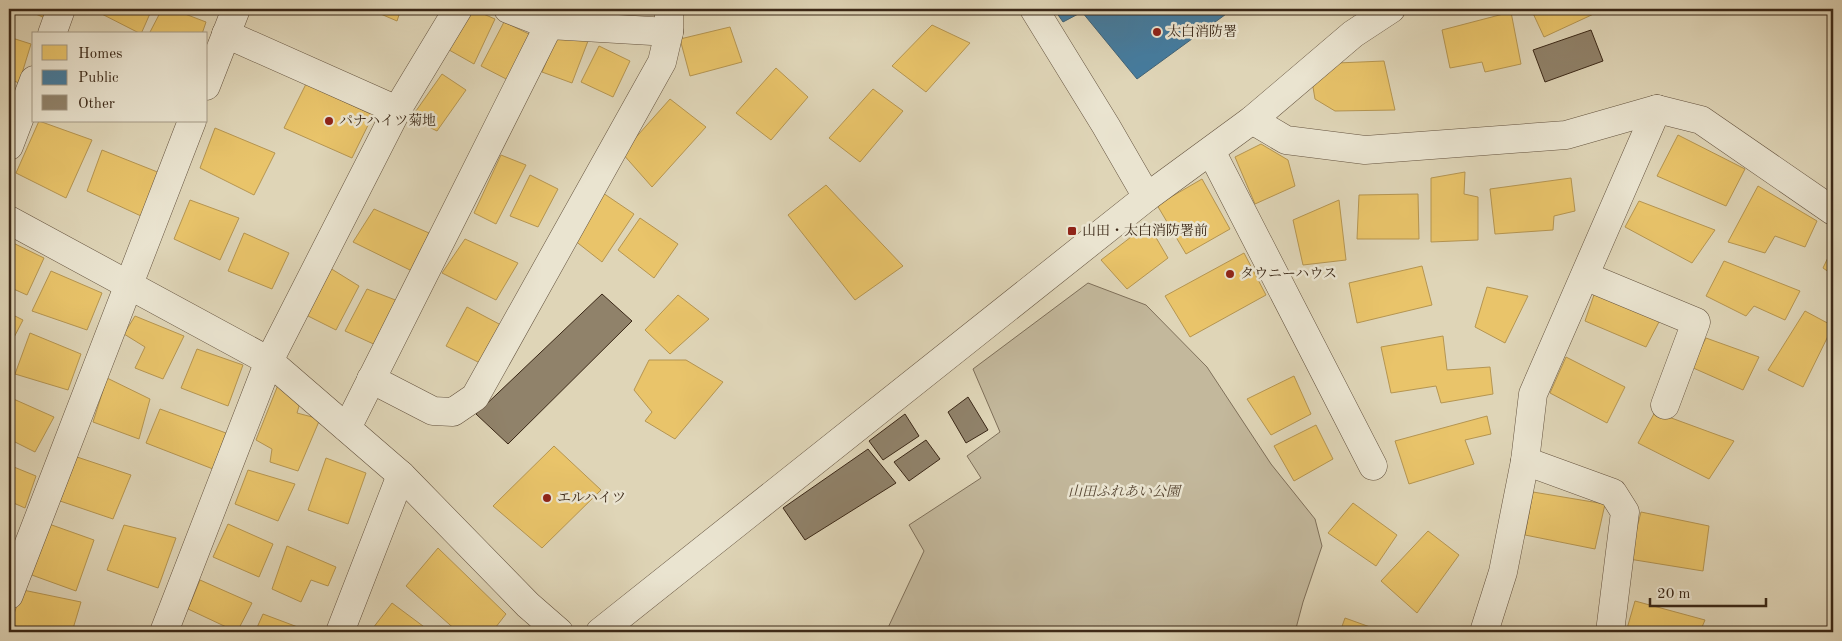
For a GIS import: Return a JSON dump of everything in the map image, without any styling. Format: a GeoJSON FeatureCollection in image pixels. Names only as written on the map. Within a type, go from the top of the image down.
{"type":"FeatureCollection","features":[{"type":"Feature","properties":{"kind":"street"},"geometry":{"type":"LineString","coordinates":[[53,32],[61,9]]}},
{"type":"Feature","properties":{"kind":"street"},"geometry":{"type":"LineString","coordinates":[[164,632],[269,361],[397,110],[458,9]]}},
{"type":"Feature","properties":{"kind":"street"},"geometry":{"type":"LineString","coordinates":[[371,379],[433,411],[453,412],[475,398],[662,62],[668,20],[549,24],[508,9]]}},
{"type":"Feature","properties":{"kind":"street"},"geometry":{"type":"LineString","coordinates":[[1034,9],[1147,197]]}},
{"type":"Feature","properties":{"kind":"street"},"geometry":{"type":"LineString","coordinates":[[600,632],[1147,197],[1252,120],[1352,34],[1391,9]]}},
{"type":"Feature","properties":{"kind":"street"},"geometry":{"type":"LineString","coordinates":[[208,81],[231,21],[397,110]]}},
{"type":"Feature","properties":{"kind":"street"},"geometry":{"type":"LineString","coordinates":[[347,428],[549,24]]}},
{"type":"Feature","properties":{"kind":"street"},"geometry":{"type":"LineString","coordinates":[[9,146],[32,85]]}},
{"type":"Feature","properties":{"kind":"street"},"geometry":{"type":"LineString","coordinates":[[1252,120],[1286,140],[1365,150],[1566,135],[1657,109],[1701,120],[1833,212]]}},
{"type":"Feature","properties":{"kind":"street"},"geometry":{"type":"LineString","coordinates":[[1484,632],[1503,572],[1525,461],[1533,394],[1657,109]]}},
{"type":"Feature","properties":{"kind":"street"},"geometry":{"type":"LineString","coordinates":[[9,595],[192,122]]}},
{"type":"Feature","properties":{"kind":"street"},"geometry":{"type":"LineString","coordinates":[[1211,151],[1373,466]]}},
{"type":"Feature","properties":{"kind":"street"},"geometry":{"type":"LineString","coordinates":[[9,220],[269,361],[401,475],[528,605],[559,632]]}},
{"type":"Feature","properties":{"kind":"street"},"geometry":{"type":"LineString","coordinates":[[1585,276],[1696,322],[1665,405]]}},
{"type":"Feature","properties":{"kind":"street"},"geometry":{"type":"LineString","coordinates":[[1525,461],[1613,493],[1625,512],[1610,632]]}},
{"type":"Feature","properties":{"kind":"street"},"geometry":{"type":"LineString","coordinates":[[340,632],[401,475]]}},
{"type":"Feature","properties":{"kind":"green space","name":"山田ふれあい公園"},"geometry":{"type":"Polygon","coordinates":[[[1088,283],[1146,305],[1207,367],[1271,464],[1315,519],[1322,546],[1295,632],[886,632],[924,551],[909,525],[981,478],[967,456],[1000,432],[973,369],[1088,283]]]}},
{"type":"Feature","properties":{"kind":"building: Homes"},"geometry":{"type":"Polygon","coordinates":[[[24,9],[48,9],[45,18],[24,9]]]}},
{"type":"Feature","properties":{"kind":"building: Homes"},"geometry":{"type":"Polygon","coordinates":[[[92,9],[152,9],[142,32],[137,32],[92,9]]]}},
{"type":"Feature","properties":{"kind":"building: Homes"},"geometry":{"type":"Polygon","coordinates":[[[162,9],[172,9],[206,22],[203,32],[150,32],[162,9]]]}},
{"type":"Feature","properties":{"kind":"building: Homes"},"geometry":{"type":"Polygon","coordinates":[[[369,9],[401,9],[397,21],[369,9]]]}},
{"type":"Feature","properties":{"kind":"building: Homes"},"geometry":{"type":"Polygon","coordinates":[[[472,9],[495,19],[474,64],[442,46],[472,9]]]}},
{"type":"Feature","properties":{"kind":"building: Homes"},"geometry":{"type":"Polygon","coordinates":[[[1531,9],[1597,9],[1598,12],[1544,37],[1531,9]]]}},
{"type":"Feature","properties":{"kind":"building: Homes"},"geometry":{"type":"Polygon","coordinates":[[[1511,12],[1521,64],[1485,72],[1482,62],[1450,68],[1442,30],[1511,12]]]}},
{"type":"Feature","properties":{"kind":"building: Homes"},"geometry":{"type":"Polygon","coordinates":[[[504,22],[531,35],[510,81],[481,66],[504,22]]]}},
{"type":"Feature","properties":{"kind":"building: Homes"},"geometry":{"type":"Polygon","coordinates":[[[932,25],[970,43],[926,92],[892,66],[932,25]]]}},
{"type":"Feature","properties":{"kind":"building: Homes"},"geometry":{"type":"Polygon","coordinates":[[[730,27],[742,62],[690,76],[680,39],[730,27]]]}},
{"type":"Feature","properties":{"kind":"building: Homes"},"geometry":{"type":"Polygon","coordinates":[[[9,37],[31,44],[19,83],[9,79],[9,37]]]}},
{"type":"Feature","properties":{"kind":"building: Homes"},"geometry":{"type":"Polygon","coordinates":[[[557,37],[588,41],[572,83],[542,72],[557,37]]]}},
{"type":"Feature","properties":{"kind":"building: Homes"},"geometry":{"type":"Polygon","coordinates":[[[599,46],[630,61],[613,97],[581,82],[599,46]]]}},
{"type":"Feature","properties":{"kind":"building: Homes"},"geometry":{"type":"Polygon","coordinates":[[[1384,61],[1395,110],[1335,111],[1315,99],[1312,81],[1337,63],[1384,61]]]}},
{"type":"Feature","properties":{"kind":"building: Homes"},"geometry":{"type":"Polygon","coordinates":[[[776,68],[808,97],[771,140],[736,113],[776,68]]]}},
{"type":"Feature","properties":{"kind":"building: Homes"},"geometry":{"type":"Polygon","coordinates":[[[442,74],[466,90],[437,131],[411,118],[442,74]]]}},
{"type":"Feature","properties":{"kind":"building: Homes","name":"パナハイツ菊地"},"geometry":{"type":"Polygon","coordinates":[[[306,84],[373,115],[352,158],[284,128],[306,84]]]}},
{"type":"Feature","properties":{"kind":"building: Homes"},"geometry":{"type":"Polygon","coordinates":[[[873,89],[903,111],[860,162],[829,138],[873,89]]]}},
{"type":"Feature","properties":{"kind":"building: Homes"},"geometry":{"type":"Polygon","coordinates":[[[670,99],[706,127],[652,187],[622,153],[670,99]]]}},
{"type":"Feature","properties":{"kind":"building: Homes"},"geometry":{"type":"Polygon","coordinates":[[[39,122],[92,140],[66,198],[16,173],[39,122]]]}},
{"type":"Feature","properties":{"kind":"building: Homes"},"geometry":{"type":"Polygon","coordinates":[[[215,128],[275,153],[254,195],[200,168],[215,128]]]}},
{"type":"Feature","properties":{"kind":"building: Homes"},"geometry":{"type":"Polygon","coordinates":[[[1678,135],[1745,169],[1726,206],[1657,176],[1678,135]]]}},
{"type":"Feature","properties":{"kind":"building: Homes"},"geometry":{"type":"Polygon","coordinates":[[[1261,144],[1288,160],[1295,186],[1255,204],[1235,157],[1261,144]]]}},
{"type":"Feature","properties":{"kind":"building: Homes"},"geometry":{"type":"Polygon","coordinates":[[[102,150],[160,173],[141,216],[87,191],[102,150]]]}},
{"type":"Feature","properties":{"kind":"building: Homes"},"geometry":{"type":"Polygon","coordinates":[[[501,155],[526,165],[496,224],[474,213],[501,155]]]}},
{"type":"Feature","properties":{"kind":"building: Homes"},"geometry":{"type":"Polygon","coordinates":[[[1465,172],[1464,194],[1478,197],[1478,240],[1431,242],[1431,178],[1465,172]]]}},
{"type":"Feature","properties":{"kind":"building: Homes"},"geometry":{"type":"Polygon","coordinates":[[[530,175],[558,189],[538,227],[510,216],[530,175]]]}},
{"type":"Feature","properties":{"kind":"building: Homes"},"geometry":{"type":"Polygon","coordinates":[[[1571,178],[1575,211],[1554,216],[1553,230],[1495,234],[1490,189],[1571,178]]]}},
{"type":"Feature","properties":{"kind":"building: Homes"},"geometry":{"type":"Polygon","coordinates":[[[1202,179],[1230,229],[1186,254],[1157,205],[1202,179]]]}},
{"type":"Feature","properties":{"kind":"building: Homes"},"geometry":{"type":"Polygon","coordinates":[[[826,185],[903,266],[855,300],[788,215],[826,185]]]}},
{"type":"Feature","properties":{"kind":"building: Homes"},"geometry":{"type":"Polygon","coordinates":[[[1758,186],[1817,221],[1805,247],[1775,236],[1765,253],[1728,242],[1758,186]]]}},
{"type":"Feature","properties":{"kind":"building: Homes"},"geometry":{"type":"Polygon","coordinates":[[[603,193],[634,214],[602,262],[574,240],[603,193]]]}},
{"type":"Feature","properties":{"kind":"building: Homes"},"geometry":{"type":"Polygon","coordinates":[[[1418,194],[1419,239],[1357,239],[1359,195],[1418,194]]]}},
{"type":"Feature","properties":{"kind":"building: Homes"},"geometry":{"type":"Polygon","coordinates":[[[190,200],[239,218],[220,260],[174,239],[190,200]]]}},
{"type":"Feature","properties":{"kind":"building: Homes"},"geometry":{"type":"Polygon","coordinates":[[[1339,200],[1346,260],[1303,265],[1293,220],[1339,200]]]}},
{"type":"Feature","properties":{"kind":"building: Homes"},"geometry":{"type":"Polygon","coordinates":[[[1639,201],[1715,230],[1692,263],[1625,227],[1639,201]]]}},
{"type":"Feature","properties":{"kind":"building: Homes"},"geometry":{"type":"Polygon","coordinates":[[[374,209],[429,233],[412,271],[353,242],[374,209]]]}},
{"type":"Feature","properties":{"kind":"building: Homes"},"geometry":{"type":"Polygon","coordinates":[[[640,218],[678,244],[654,278],[618,250],[640,218]]]}},
{"type":"Feature","properties":{"kind":"building: Homes"},"geometry":{"type":"Polygon","coordinates":[[[1148,224],[1168,258],[1127,289],[1101,260],[1148,224]]]}},
{"type":"Feature","properties":{"kind":"building: Homes"},"geometry":{"type":"Polygon","coordinates":[[[244,233],[289,253],[272,289],[228,271],[244,233]]]}},
{"type":"Feature","properties":{"kind":"building: Homes"},"geometry":{"type":"Polygon","coordinates":[[[465,239],[518,263],[496,300],[442,273],[465,239]]]}},
{"type":"Feature","properties":{"kind":"building: Homes"},"geometry":{"type":"Polygon","coordinates":[[[9,241],[44,258],[27,295],[9,287],[9,241]]]}},
{"type":"Feature","properties":{"kind":"building: Homes"},"geometry":{"type":"Polygon","coordinates":[[[1833,247],[1833,275],[1823,268],[1833,247]]]}},
{"type":"Feature","properties":{"kind":"building: Homes","name":"タウニーハウス"},"geometry":{"type":"Polygon","coordinates":[[[1244,253],[1266,295],[1190,337],[1165,296],[1244,253]]]}},
{"type":"Feature","properties":{"kind":"building: Homes"},"geometry":{"type":"Polygon","coordinates":[[[1724,261],[1800,291],[1785,320],[1754,306],[1746,316],[1706,296],[1724,261]]]}},
{"type":"Feature","properties":{"kind":"building: Homes"},"geometry":{"type":"Polygon","coordinates":[[[1422,266],[1432,305],[1357,323],[1349,283],[1422,266]]]}},
{"type":"Feature","properties":{"kind":"building: Homes"},"geometry":{"type":"Polygon","coordinates":[[[330,268],[359,286],[336,330],[304,314],[330,268]]]}},
{"type":"Feature","properties":{"kind":"building: Homes"},"geometry":{"type":"Polygon","coordinates":[[[51,271],[102,293],[87,330],[32,311],[51,271]]]}},
{"type":"Feature","properties":{"kind":"building: Homes"},"geometry":{"type":"Polygon","coordinates":[[[1487,287],[1528,296],[1505,343],[1475,327],[1487,287]]]}},
{"type":"Feature","properties":{"kind":"building: Homes"},"geometry":{"type":"Polygon","coordinates":[[[367,289],[398,301],[378,346],[345,331],[367,289]]]}},
{"type":"Feature","properties":{"kind":"building: Homes"},"geometry":{"type":"Polygon","coordinates":[[[1595,292],[1660,320],[1646,347],[1585,321],[1595,292]]]}},
{"type":"Feature","properties":{"kind":"building: Homes"},"geometry":{"type":"Polygon","coordinates":[[[678,295],[709,319],[670,354],[645,330],[678,295]]]}},
{"type":"Feature","properties":{"kind":"building: Homes"},"geometry":{"type":"Polygon","coordinates":[[[467,307],[501,325],[480,363],[446,346],[467,307]]]}},
{"type":"Feature","properties":{"kind":"building: Homes"},"geometry":{"type":"Polygon","coordinates":[[[1805,311],[1833,326],[1803,387],[1768,370],[1805,311]]]}},
{"type":"Feature","properties":{"kind":"building: Homes"},"geometry":{"type":"Polygon","coordinates":[[[9,313],[23,320],[9,347],[9,313]]]}},
{"type":"Feature","properties":{"kind":"building: Homes"},"geometry":{"type":"Polygon","coordinates":[[[135,316],[184,336],[163,379],[135,368],[145,347],[124,334],[135,316]]]}},
{"type":"Feature","properties":{"kind":"building: Homes"},"geometry":{"type":"Polygon","coordinates":[[[30,333],[81,354],[68,390],[15,374],[30,333]]]}},
{"type":"Feature","properties":{"kind":"building: Homes"},"geometry":{"type":"Polygon","coordinates":[[[1443,336],[1447,370],[1490,367],[1493,394],[1441,403],[1436,386],[1391,393],[1381,347],[1443,336]]]}},
{"type":"Feature","properties":{"kind":"building: Homes"},"geometry":{"type":"Polygon","coordinates":[[[1706,338],[1759,357],[1743,390],[1691,367],[1706,338]]]}},
{"type":"Feature","properties":{"kind":"building: Homes"},"geometry":{"type":"Polygon","coordinates":[[[197,349],[243,365],[228,406],[181,388],[197,349]]]}},
{"type":"Feature","properties":{"kind":"building: Homes"},"geometry":{"type":"Polygon","coordinates":[[[1566,357],[1625,387],[1607,423],[1550,393],[1566,357]]]}},
{"type":"Feature","properties":{"kind":"building: Homes"},"geometry":{"type":"Polygon","coordinates":[[[649,360],[686,360],[723,382],[675,439],[645,421],[652,412],[634,390],[649,360]]]}},
{"type":"Feature","properties":{"kind":"building: Homes"},"geometry":{"type":"Polygon","coordinates":[[[1294,376],[1311,414],[1271,435],[1247,399],[1294,376]]]}},
{"type":"Feature","properties":{"kind":"building: Homes"},"geometry":{"type":"Polygon","coordinates":[[[107,378],[150,399],[139,439],[93,422],[107,378]]]}},
{"type":"Feature","properties":{"kind":"building: Homes"},"geometry":{"type":"Polygon","coordinates":[[[278,385],[301,399],[297,413],[320,419],[298,471],[270,462],[272,449],[256,440],[278,385]]]}},
{"type":"Feature","properties":{"kind":"building: Homes"},"geometry":{"type":"Polygon","coordinates":[[[9,397],[54,417],[35,452],[9,439],[9,397]]]}},
{"type":"Feature","properties":{"kind":"building: Homes"},"geometry":{"type":"Polygon","coordinates":[[[160,409],[226,433],[213,469],[146,443],[160,409]]]}},
{"type":"Feature","properties":{"kind":"building: Homes"},"geometry":{"type":"Polygon","coordinates":[[[1655,412],[1734,441],[1709,479],[1638,443],[1655,412]]]}},
{"type":"Feature","properties":{"kind":"building: Homes"},"geometry":{"type":"Polygon","coordinates":[[[1487,416],[1491,434],[1465,440],[1474,464],[1409,484],[1395,441],[1487,416]]]}},
{"type":"Feature","properties":{"kind":"building: Homes"},"geometry":{"type":"Polygon","coordinates":[[[1316,425],[1333,459],[1294,481],[1274,446],[1316,425]]]}},
{"type":"Feature","properties":{"kind":"building: Homes","name":"エルハイツ"},"geometry":{"type":"Polygon","coordinates":[[[554,446],[601,490],[542,548],[493,506],[554,446]]]}},
{"type":"Feature","properties":{"kind":"building: Homes"},"geometry":{"type":"Polygon","coordinates":[[[77,457],[131,475],[113,519],[60,501],[77,457]]]}},
{"type":"Feature","properties":{"kind":"building: Homes"},"geometry":{"type":"Polygon","coordinates":[[[326,458],[366,473],[348,524],[308,510],[326,458]]]}},
{"type":"Feature","properties":{"kind":"building: Homes"},"geometry":{"type":"Polygon","coordinates":[[[9,465],[36,476],[25,508],[9,501],[9,465]]]}},
{"type":"Feature","properties":{"kind":"building: Homes"},"geometry":{"type":"Polygon","coordinates":[[[248,470],[295,484],[278,521],[235,504],[248,470]]]}},
{"type":"Feature","properties":{"kind":"building: Homes"},"geometry":{"type":"Polygon","coordinates":[[[1533,492],[1605,504],[1595,549],[1525,535],[1533,492]]]}},
{"type":"Feature","properties":{"kind":"building: Homes"},"geometry":{"type":"Polygon","coordinates":[[[1353,503],[1397,535],[1376,566],[1328,533],[1353,503]]]}},
{"type":"Feature","properties":{"kind":"building: Homes"},"geometry":{"type":"Polygon","coordinates":[[[1641,512],[1709,526],[1703,571],[1629,559],[1641,512]]]}},
{"type":"Feature","properties":{"kind":"building: Homes"},"geometry":{"type":"Polygon","coordinates":[[[49,524],[94,540],[76,591],[29,574],[49,524]]]}},
{"type":"Feature","properties":{"kind":"building: Homes"},"geometry":{"type":"Polygon","coordinates":[[[228,524],[273,544],[259,577],[213,557],[228,524]]]}},
{"type":"Feature","properties":{"kind":"building: Homes"},"geometry":{"type":"Polygon","coordinates":[[[124,525],[176,538],[158,588],[107,570],[124,525]]]}},
{"type":"Feature","properties":{"kind":"building: Homes"},"geometry":{"type":"Polygon","coordinates":[[[1428,531],[1459,555],[1417,613],[1381,581],[1428,531]]]}},
{"type":"Feature","properties":{"kind":"building: Homes"},"geometry":{"type":"Polygon","coordinates":[[[287,546],[336,567],[328,586],[311,580],[301,602],[272,589],[287,546]]]}},
{"type":"Feature","properties":{"kind":"building: Homes"},"geometry":{"type":"Polygon","coordinates":[[[438,548],[506,614],[492,632],[458,632],[406,586],[438,548]]]}},
{"type":"Feature","properties":{"kind":"building: Homes"},"geometry":{"type":"Polygon","coordinates":[[[200,580],[252,603],[237,632],[188,609],[200,580]]]}},
{"type":"Feature","properties":{"kind":"building: Homes"},"geometry":{"type":"Polygon","coordinates":[[[23,590],[81,602],[72,632],[34,632],[10,624],[23,590]]]}},
{"type":"Feature","properties":{"kind":"building: Homes"},"geometry":{"type":"Polygon","coordinates":[[[1635,601],[1705,620],[1700,632],[1626,632],[1635,601]]]}},
{"type":"Feature","properties":{"kind":"building: Homes"},"geometry":{"type":"Polygon","coordinates":[[[392,603],[431,632],[370,632],[392,603]]]}},
{"type":"Feature","properties":{"kind":"building: Homes"},"geometry":{"type":"Polygon","coordinates":[[[263,614],[311,632],[255,632],[263,614]]]}},
{"type":"Feature","properties":{"kind":"building: Homes"},"geometry":{"type":"Polygon","coordinates":[[[1345,618],[1384,632],[1340,632],[1345,618]]]}},
{"type":"Feature","properties":{"kind":"building: Public"},"geometry":{"type":"Polygon","coordinates":[[[1054,9],[1233,9],[1137,79],[1082,12],[1063,22],[1054,9]]]}},
{"type":"Feature","properties":{"kind":"building: Other"},"geometry":{"type":"Polygon","coordinates":[[[1591,30],[1603,61],[1545,82],[1533,50],[1591,30]]]}},
{"type":"Feature","properties":{"kind":"building: Other"},"geometry":{"type":"Polygon","coordinates":[[[602,294],[632,321],[508,444],[476,414],[602,294]]]}},
{"type":"Feature","properties":{"kind":"building: Other"},"geometry":{"type":"Polygon","coordinates":[[[968,397],[988,430],[966,443],[948,412],[968,397]]]}},
{"type":"Feature","properties":{"kind":"building: Other"},"geometry":{"type":"Polygon","coordinates":[[[905,414],[919,436],[883,460],[869,441],[905,414]]]}},
{"type":"Feature","properties":{"kind":"building: Other"},"geometry":{"type":"Polygon","coordinates":[[[926,440],[940,459],[909,481],[894,462],[926,440]]]}},
{"type":"Feature","properties":{"kind":"building: Other"},"geometry":{"type":"Polygon","coordinates":[[[868,449],[896,483],[805,540],[783,508],[868,449]]]}},
{"type":"Feature","properties":{"kind":"place","name":"太白消防署"},"geometry":{"type":"Point","coordinates":[1157,32]}},
{"type":"Feature","properties":{"kind":"place","name":"パナハイツ菊地"},"geometry":{"type":"Point","coordinates":[329,121]}},
{"type":"Feature","properties":{"kind":"place","name":"山田・太白消防署前"},"geometry":{"type":"Point","coordinates":[1072,231]}},
{"type":"Feature","properties":{"kind":"place","name":"タウニーハウス"},"geometry":{"type":"Point","coordinates":[1230,274]}},
{"type":"Feature","properties":{"kind":"place","name":"エルハイツ"},"geometry":{"type":"Point","coordinates":[547,498]}}]}
